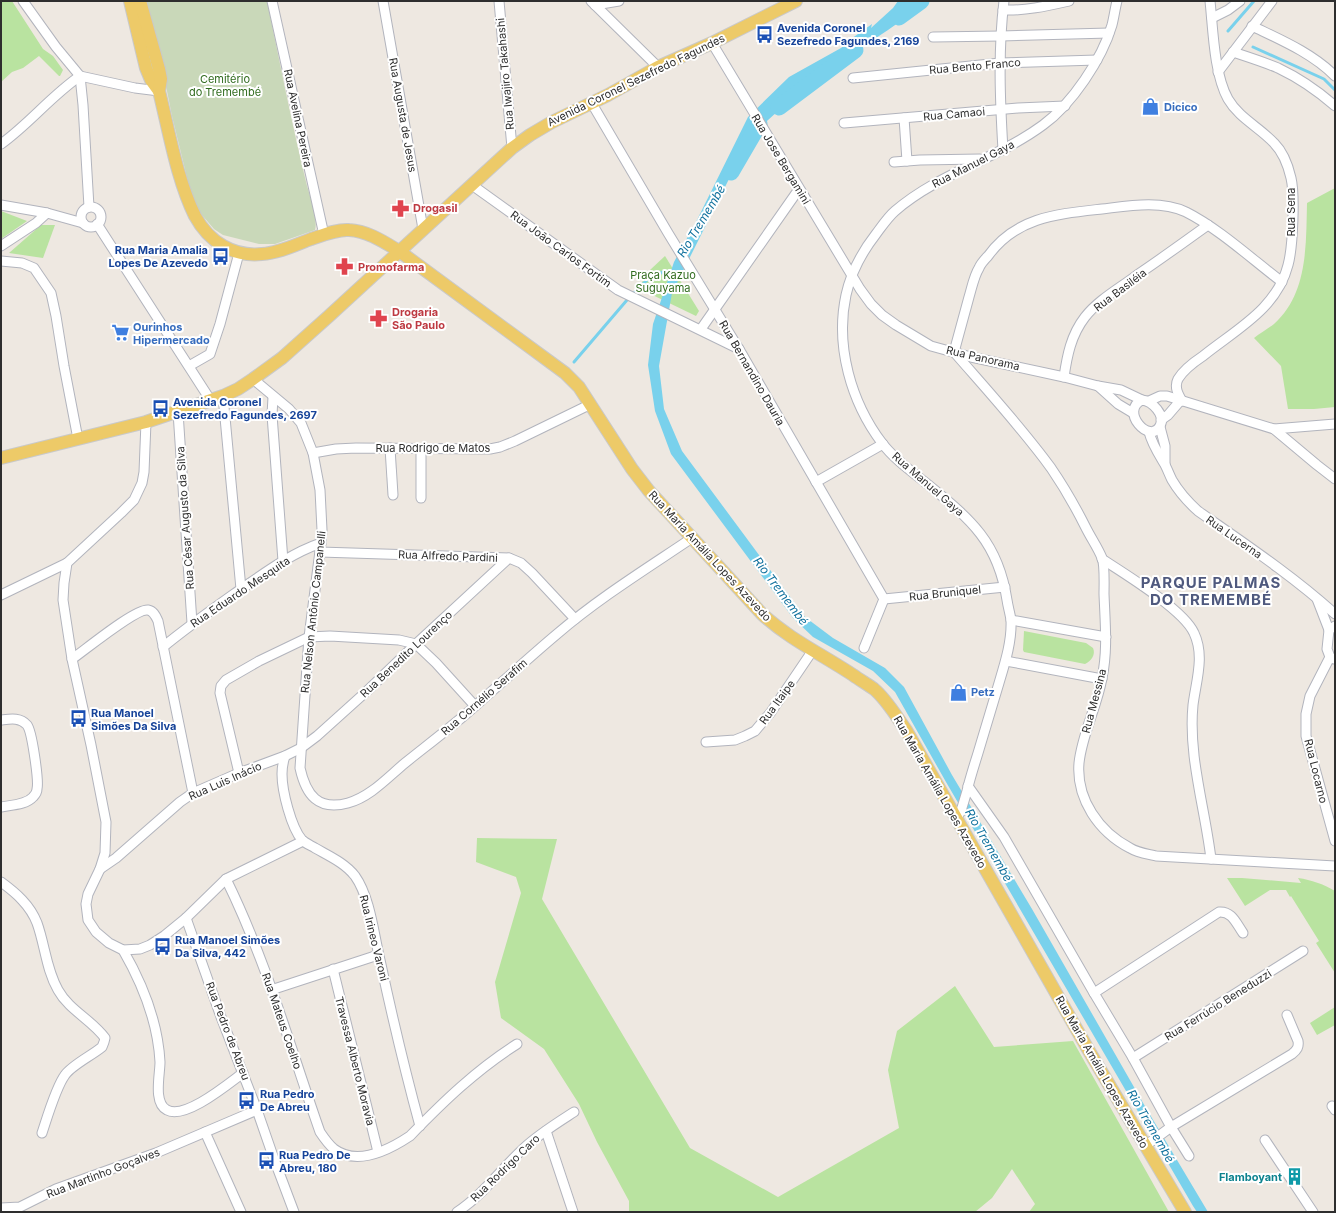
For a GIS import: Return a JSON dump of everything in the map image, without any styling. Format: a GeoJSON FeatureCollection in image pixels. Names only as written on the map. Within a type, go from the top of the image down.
{"type":"FeatureCollection","features":[{"type":"Feature","properties":{"kind":"main road","name":"Rua Maria Amália Lopes Azevedo"},"geometry":{"type":"LineString","coordinates":[[130,1],[146,68],[151,80],[159,91],[179,172],[188,200],[206,233],[227,249],[239,253],[268,253],[324,235],[348,230],[360,232],[376,238],[399,251],[565,373],[579,387],[632,469],[649,491],[762,614],[784,632],[828,658],[874,689],[886,700],[958,815],[1148,1144],[1185,1212]]}},
{"type":"Feature","properties":{"kind":"main road","name":"Rua Maria Amália Lopes Azevedo"},"geometry":{"type":"LineString","coordinates":[[140,1],[159,69],[161,79],[159,91]]}},
{"type":"Feature","properties":{"kind":"main road","name":"Avenida Coronel Sezefredo Fagundes"},"geometry":{"type":"LineString","coordinates":[[1,458],[146,422],[178,412],[223,396],[253,379],[282,358],[512,148],[552,122],[658,67],[712,43],[796,1]]}},
{"type":"Feature","properties":{"kind":"street"},"geometry":{"type":"LineString","coordinates":[[23,1],[56,47],[80,76],[84,105],[88,207]]}},
{"type":"Feature","properties":{"kind":"street","name":"Rua Avelina Pereira"},"geometry":{"type":"LineString","coordinates":[[272,1],[324,235]]}},
{"type":"Feature","properties":{"kind":"street","name":"Rua Augusta de Jesus"},"geometry":{"type":"LineString","coordinates":[[384,1],[423,229]]}},
{"type":"Feature","properties":{"kind":"street","name":"Rua Iwajiro Takahashi"},"geometry":{"type":"LineString","coordinates":[[499,1],[512,148]]}},
{"type":"Feature","properties":{"kind":"street"},"geometry":{"type":"LineString","coordinates":[[593,3],[619,1]]}},
{"type":"Feature","properties":{"kind":"street"},"geometry":{"type":"LineString","coordinates":[[1003,150],[1000,36],[1004,6],[1022,10],[1069,1]]}},
{"type":"Feature","properties":{"kind":"street","name":"Rua Manuel Gaya"},"geometry":{"type":"LineString","coordinates":[[958,815],[968,788],[1006,661],[1011,620],[1005,588],[995,556],[976,528],[966,517],[908,469],[883,444],[867,419],[855,393],[847,369],[843,345],[845,297],[851,274],[869,243],[893,212],[923,189],[1025,138],[1046,124],[1065,106],[1097,60],[1109,33],[1117,1]]}},
{"type":"Feature","properties":{"kind":"street","name":"Rua Sena"},"geometry":{"type":"LineString","coordinates":[[1181,401],[1176,387],[1183,372],[1261,311],[1271,300],[1282,282],[1288,265],[1291,240],[1291,179],[1285,157],[1274,143],[1233,108],[1227,97],[1218,72],[1210,1]]}},
{"type":"Feature","properties":{"kind":"street"},"geometry":{"type":"LineString","coordinates":[[1212,18],[1228,10],[1240,1]]}},
{"type":"Feature","properties":{"kind":"street"},"geometry":{"type":"LineString","coordinates":[[1218,72],[1272,1]]}},
{"type":"Feature","properties":{"kind":"street"},"geometry":{"type":"LineString","coordinates":[[593,3],[658,67]]}},
{"type":"Feature","properties":{"kind":"street"},"geometry":{"type":"LineString","coordinates":[[1252,26],[1296,47],[1313,57],[1335,76]]}},
{"type":"Feature","properties":{"kind":"street"},"geometry":{"type":"LineString","coordinates":[[933,37],[1109,33]]}},
{"type":"Feature","properties":{"kind":"street","name":"Rua Jose Bergamini"},"geometry":{"type":"LineString","coordinates":[[712,43],[851,274]]}},
{"type":"Feature","properties":{"kind":"street"},"geometry":{"type":"LineString","coordinates":[[1235,50],[1290,74],[1335,106]]}},
{"type":"Feature","properties":{"kind":"street","name":"Rua Bento Franco"},"geometry":{"type":"LineString","coordinates":[[853,78],[1000,63],[1097,60]]}},
{"type":"Feature","properties":{"kind":"street"},"geometry":{"type":"LineString","coordinates":[[80,76],[125,86],[159,91]]}},
{"type":"Feature","properties":{"kind":"street"},"geometry":{"type":"LineString","coordinates":[[1,144],[52,98],[80,76]]}},
{"type":"Feature","properties":{"kind":"street","name":"Rua Bernandino Dauria"},"geometry":{"type":"LineString","coordinates":[[591,102],[668,233],[715,308],[884,599]]}},
{"type":"Feature","properties":{"kind":"street","name":"Rua Camaoi"},"geometry":{"type":"LineString","coordinates":[[844,123],[1065,106]]}},
{"type":"Feature","properties":{"kind":"street"},"geometry":{"type":"LineString","coordinates":[[904,118],[907,161]]}},
{"type":"Feature","properties":{"kind":"street"},"geometry":{"type":"LineString","coordinates":[[894,162],[982,159]]}},
{"type":"Feature","properties":{"kind":"street","name":"Rua João Carlos Fortim"},"geometry":{"type":"LineString","coordinates":[[472,185],[618,290],[739,349]]}},
{"type":"Feature","properties":{"kind":"street"},"geometry":{"type":"LineString","coordinates":[[697,328],[715,308],[799,189]]}},
{"type":"Feature","properties":{"kind":"street"},"geometry":{"type":"LineString","coordinates":[[1,205],[47,213],[83,223],[88,226],[95,226],[97,224],[100,218],[100,212],[95,208],[88,207],[83,210],[81,217],[83,223]]}},
{"type":"Feature","properties":{"kind":"street"},"geometry":{"type":"LineString","coordinates":[[954,352],[978,268],[1007,235],[1021,226],[1041,219],[1086,211],[1147,205],[1166,206],[1185,212],[1208,225],[1282,282]]}},
{"type":"Feature","properties":{"kind":"street"},"geometry":{"type":"LineString","coordinates":[[1,246],[36,223],[47,213]]}},
{"type":"Feature","properties":{"kind":"street"},"geometry":{"type":"LineString","coordinates":[[97,224],[211,400]]}},
{"type":"Feature","properties":{"kind":"street","name":"Rua Basiléia"},"geometry":{"type":"LineString","coordinates":[[1064,377],[1067,354],[1073,338],[1085,317],[1101,301],[1208,225]]}},
{"type":"Feature","properties":{"kind":"street"},"geometry":{"type":"LineString","coordinates":[[189,366],[210,354],[220,324],[239,253]]}},
{"type":"Feature","properties":{"kind":"street"},"geometry":{"type":"LineString","coordinates":[[1,261],[22,263],[34,268],[51,293],[78,439]]}},
{"type":"Feature","properties":{"kind":"street","name":"Rua Panorama"},"geometry":{"type":"LineString","coordinates":[[851,274],[871,304],[896,325],[931,346],[1098,386],[1118,404],[1133,413]]}},
{"type":"Feature","properties":{"kind":"street","name":"Rua Messina"},"geometry":{"type":"LineString","coordinates":[[954,352],[1028,438],[1052,469],[1078,513],[1102,559],[1106,652],[1102,680],[1084,738],[1079,762],[1079,777],[1082,793],[1087,805],[1099,824],[1114,838],[1131,849],[1156,856],[1335,866]]}},
{"type":"Feature","properties":{"kind":"street","name":"Rua Nelson Antônio Campanelli"},"geometry":{"type":"LineString","coordinates":[[253,379],[289,409],[301,423],[313,453],[320,490],[322,530],[321,547],[308,637],[301,748]]}},
{"type":"Feature","properties":{"kind":"street"},"geometry":{"type":"LineString","coordinates":[[1098,386],[1121,390],[1145,400],[1157,410],[1160,424]]}},
{"type":"Feature","properties":{"kind":"street"},"geometry":{"type":"LineString","coordinates":[[223,396],[241,589]]}},
{"type":"Feature","properties":{"kind":"street"},"geometry":{"type":"LineString","coordinates":[[1181,401],[1155,431],[1149,432],[1139,425],[1133,413],[1136,404],[1160,396],[1167,396],[1274,430],[1335,479]]}},
{"type":"Feature","properties":{"kind":"street"},"geometry":{"type":"LineString","coordinates":[[273,397],[273,423],[283,562]]}},
{"type":"Feature","properties":{"kind":"street","name":"Rua Rodrigo de Matos"},"geometry":{"type":"LineString","coordinates":[[313,453],[336,449],[356,448],[481,450],[500,447],[591,404]]}},
{"type":"Feature","properties":{"kind":"street","name":"Rua César Augusto da Silva"},"geometry":{"type":"LineString","coordinates":[[178,412],[192,623]]}},
{"type":"Feature","properties":{"kind":"street"},"geometry":{"type":"LineString","coordinates":[[1,595],[67,563],[122,513],[134,500],[142,483],[144,472],[146,422]]}},
{"type":"Feature","properties":{"kind":"street","name":"Rua Lucerna"},"geometry":{"type":"LineString","coordinates":[[1160,424],[1165,446],[1165,464]]}},
{"type":"Feature","properties":{"kind":"street"},"geometry":{"type":"LineString","coordinates":[[1274,430],[1335,424]]}},
{"type":"Feature","properties":{"kind":"street","name":"Rua Lucerna"},"geometry":{"type":"LineString","coordinates":[[1149,432],[1155,448],[1172,479],[1179,491],[1189,503],[1262,556],[1317,598],[1335,614]]}},
{"type":"Feature","properties":{"kind":"street"},"geometry":{"type":"LineString","coordinates":[[816,482],[883,444]]}},
{"type":"Feature","properties":{"kind":"street"},"geometry":{"type":"LineString","coordinates":[[390,448],[394,495]]}},
{"type":"Feature","properties":{"kind":"street"},"geometry":{"type":"LineString","coordinates":[[420,449],[420,498]]}},
{"type":"Feature","properties":{"kind":"street","name":"Rua Cornélio Serafim"},"geometry":{"type":"LineString","coordinates":[[301,748],[300,768],[303,781],[308,792],[314,799],[323,804],[348,803],[372,790],[475,706],[574,619],[692,538]]}},
{"type":"Feature","properties":{"kind":"street","name":"Rua Eduardo Mesquita"},"geometry":{"type":"LineString","coordinates":[[163,647],[192,623],[266,572],[283,562],[321,547]]}},
{"type":"Feature","properties":{"kind":"street","name":"Rua Alfredo Pardini"},"geometry":{"type":"LineString","coordinates":[[321,547],[509,558],[521,563],[532,573],[574,619]]}},
{"type":"Feature","properties":{"kind":"street","name":"Rua Benedito Lourenço"},"geometry":{"type":"LineString","coordinates":[[301,748],[317,736],[509,558]]}},
{"type":"Feature","properties":{"kind":"street"},"geometry":{"type":"LineString","coordinates":[[1102,559],[1171,607],[1186,620],[1194,632],[1200,650],[1198,676],[1193,705],[1192,731],[1197,773],[1208,832],[1211,859]]}},
{"type":"Feature","properties":{"kind":"street"},"geometry":{"type":"LineString","coordinates":[[67,563],[63,600],[72,659],[106,822],[105,853],[100,869],[88,894],[86,904],[88,920],[96,932],[109,943],[123,950],[140,949],[150,945],[186,918],[226,879],[303,840]]}},
{"type":"Feature","properties":{"kind":"street","name":"Rua Bruniquel"},"geometry":{"type":"LineString","coordinates":[[884,599],[1005,588]]}},
{"type":"Feature","properties":{"kind":"street"},"geometry":{"type":"LineString","coordinates":[[1317,598],[1332,628],[1327,649],[1332,658]]}},
{"type":"Feature","properties":{"kind":"street"},"geometry":{"type":"LineString","coordinates":[[864,648],[884,599]]}},
{"type":"Feature","properties":{"kind":"street"},"geometry":{"type":"LineString","coordinates":[[72,659],[135,614],[147,610],[152,611],[158,622],[193,793]]}},
{"type":"Feature","properties":{"kind":"street"},"geometry":{"type":"LineString","coordinates":[[1011,620],[1106,637]]}},
{"type":"Feature","properties":{"kind":"street"},"geometry":{"type":"LineString","coordinates":[[239,773],[220,694],[221,686],[226,680],[259,661],[308,637],[330,636],[376,638],[399,640],[416,644],[436,663],[475,706]]}},
{"type":"Feature","properties":{"kind":"street","name":"Rua Itaipe"},"geometry":{"type":"LineString","coordinates":[[706,742],[735,740],[755,731],[813,650]]}},
{"type":"Feature","properties":{"kind":"street","name":"Rua Locarno"},"geometry":{"type":"LineString","coordinates":[[1332,658],[1310,696],[1306,714],[1306,736],[1335,841]]}},
{"type":"Feature","properties":{"kind":"street"},"geometry":{"type":"LineString","coordinates":[[1006,661],[1102,680]]}},
{"type":"Feature","properties":{"kind":"street"},"geometry":{"type":"LineString","coordinates":[[1,720],[19,719],[28,726],[31,735],[38,780],[37,788],[32,799],[24,803],[1,807]]}},
{"type":"Feature","properties":{"kind":"street","name":"Rua Luis Inácio"},"geometry":{"type":"LineString","coordinates":[[100,869],[116,858],[180,802],[193,793],[239,773],[285,756],[301,748]]}},
{"type":"Feature","properties":{"kind":"street","name":"Rua Irineo Varoni"},"geometry":{"type":"LineString","coordinates":[[285,756],[282,774],[284,793],[293,823],[303,840],[333,858],[355,876],[368,907],[407,1078],[420,1126]]}},
{"type":"Feature","properties":{"kind":"street"},"geometry":{"type":"LineString","coordinates":[[968,788],[1004,837],[1189,1156]]}},
{"type":"Feature","properties":{"kind":"street","name":"Rua Mateus Coelho"},"geometry":{"type":"LineString","coordinates":[[226,879],[248,925],[320,1132],[326,1142],[343,1154],[356,1156],[378,1152]]}},
{"type":"Feature","properties":{"kind":"street"},"geometry":{"type":"LineString","coordinates":[[1,882],[22,899],[32,913],[37,923],[47,964],[58,991],[76,1010],[95,1026],[104,1038],[102,1047],[64,1075],[42,1133]]}},
{"type":"Feature","properties":{"kind":"street"},"geometry":{"type":"LineString","coordinates":[[1094,993],[1219,912],[1223,911],[1229,914],[1243,933]]}},
{"type":"Feature","properties":{"kind":"street","name":"Rua Pedro de Abreu"},"geometry":{"type":"LineString","coordinates":[[186,918],[221,1017],[244,1073],[294,1212]]}},
{"type":"Feature","properties":{"kind":"street"},"geometry":{"type":"LineString","coordinates":[[123,950],[135,973],[155,1027],[159,1045],[160,1064],[158,1098],[164,1108],[175,1112],[190,1109],[244,1073]]}},
{"type":"Feature","properties":{"kind":"street","name":"Rua Ferrúcio Beneduzzi"},"geometry":{"type":"LineString","coordinates":[[1133,1058],[1303,951]]}},
{"type":"Feature","properties":{"kind":"street"},"geometry":{"type":"LineString","coordinates":[[271,990],[378,955]]}},
{"type":"Feature","properties":{"kind":"street","name":"Travessa Alberto Moravia"},"geometry":{"type":"LineString","coordinates":[[333,969],[378,1152]]}},
{"type":"Feature","properties":{"kind":"street"},"geometry":{"type":"LineString","coordinates":[[1148,1144],[1171,1127],[1292,1054],[1299,1045],[1287,1016]]}},
{"type":"Feature","properties":{"kind":"street"},"geometry":{"type":"LineString","coordinates":[[378,1152],[398,1144],[410,1136],[468,1080],[493,1059],[517,1044]]}},
{"type":"Feature","properties":{"kind":"street","name":"Rua Martinho Goçalves"},"geometry":{"type":"LineString","coordinates":[[1,1208],[20,1207],[70,1184],[156,1152],[257,1110]]}},
{"type":"Feature","properties":{"kind":"street","name":"Rua Rodrigo Caro"},"geometry":{"type":"LineString","coordinates":[[457,1212],[488,1185],[534,1139],[574,1112]]}},
{"type":"Feature","properties":{"kind":"street"},"geometry":{"type":"LineString","coordinates":[[546,1131],[573,1212]]}},
{"type":"Feature","properties":{"kind":"street"},"geometry":{"type":"LineString","coordinates":[[205,1132],[241,1212]]}},
{"type":"Feature","properties":{"kind":"street"},"geometry":{"type":"LineString","coordinates":[[1265,1140],[1313,1212]]}},
{"type":"Feature","properties":{"kind":"green space"},"geometry":{"type":"Polygon","coordinates":[[[1,1],[12,1],[43,49],[53,56],[63,70],[60,76],[39,56],[23,68],[12,72],[1,82],[1,1]]]}},
{"type":"Feature","properties":{"kind":"green space","name":"Cemitério do Tremembé"},"geometry":{"type":"Polygon","coordinates":[[[144,1],[267,1],[296,140],[315,214],[315,230],[275,244],[259,244],[223,235],[214,229],[202,215],[191,194],[164,76],[144,1]]]}},
{"type":"Feature","properties":{"kind":"green space"},"geometry":{"type":"Polygon","coordinates":[[[1335,188],[1335,407],[1288,409],[1281,366],[1254,338],[1274,324],[1285,312],[1299,283],[1305,251],[1307,203],[1335,188]]]}},
{"type":"Feature","properties":{"kind":"green space"},"geometry":{"type":"Polygon","coordinates":[[[1,211],[27,221],[1,239],[1,211]]]}},
{"type":"Feature","properties":{"kind":"green space"},"geometry":{"type":"Polygon","coordinates":[[[41,225],[55,225],[43,258],[9,253],[41,225]]]}},
{"type":"Feature","properties":{"kind":"green space","name":"Praça Kazuo Suguyama"},"geometry":{"type":"Polygon","coordinates":[[[665,256],[699,311],[696,316],[638,288],[650,270],[665,256]]]}},
{"type":"Feature","properties":{"kind":"green space"},"geometry":{"type":"Polygon","coordinates":[[[1024,631],[1086,643],[1093,648],[1093,655],[1085,664],[1024,652],[1024,631]]]}},
{"type":"Feature","properties":{"kind":"green space"},"geometry":{"type":"Polygon","coordinates":[[[477,838],[557,839],[542,899],[690,1148],[778,1197],[899,1128],[888,1070],[897,1031],[955,986],[994,1047],[1073,1041],[1169,1212],[1029,1212],[1035,1204],[1012,1169],[992,1198],[975,1212],[629,1212],[629,1201],[597,1142],[579,1104],[544,1049],[501,1018],[495,982],[521,893],[516,877],[476,862],[477,838]]]}},
{"type":"Feature","properties":{"kind":"green space"},"geometry":{"type":"Polygon","coordinates":[[[1227,878],[1301,883],[1298,878],[1326,886],[1335,891],[1335,973],[1316,943],[1319,941],[1286,890],[1270,890],[1245,906],[1227,878]]]}},
{"type":"Feature","properties":{"kind":"green space"},"geometry":{"type":"Polygon","coordinates":[[[1335,1007],[1335,1025],[1317,1035],[1310,1023],[1335,1007]]]}},
{"type":"Feature","properties":{"kind":"water"},"geometry":{"type":"Polygon","coordinates":[[[898,1],[919,1],[905,18],[811,81],[757,130],[744,149],[672,293],[659,366],[664,409],[682,451],[805,617],[833,638],[885,668],[904,687],[952,775],[1032,909],[1146,1108],[1208,1212],[1197,1212],[1193,1206],[895,692],[873,671],[813,637],[793,618],[671,454],[655,411],[648,365],[653,324],[674,262],[697,220],[748,117],[789,77],[841,48],[872,24],[871,28],[893,8],[898,1]]]}},
{"type":"Feature","properties":{"kind":"waterway","name":"Rio Tremembé"},"geometry":{"type":"LineString","coordinates":[[899,17],[921,1]]}},
{"type":"Feature","properties":{"kind":"waterway"},"geometry":{"type":"LineString","coordinates":[[1228,31],[1254,1]]}},
{"type":"Feature","properties":{"kind":"waterway"},"geometry":{"type":"LineString","coordinates":[[1253,47],[1324,79],[1335,90]]}},
{"type":"Feature","properties":{"kind":"waterway","name":"Rio Tremembé"},"geometry":{"type":"LineString","coordinates":[[779,107],[855,50]]}},
{"type":"Feature","properties":{"kind":"waterway","name":"Rio Tremembé"},"geometry":{"type":"LineString","coordinates":[[731,172],[759,124]]}},
{"type":"Feature","properties":{"kind":"waterway"},"geometry":{"type":"LineString","coordinates":[[574,362],[627,300],[649,278],[663,272],[671,271]]}},
{"type":"Feature","properties":{"kind":"place","name":"Avenida Coronel Sezefredo Fagundes, 2169"},"geometry":{"type":"Point","coordinates":[764,34]}},
{"type":"Feature","properties":{"kind":"place","name":"Dicico"},"geometry":{"type":"Point","coordinates":[1151,107]}},
{"type":"Feature","properties":{"kind":"place","name":"Drogasil"},"geometry":{"type":"Point","coordinates":[400,208]}},
{"type":"Feature","properties":{"kind":"place","name":"Rua Maria Amalia Lopes De Azevedo"},"geometry":{"type":"Point","coordinates":[221,256]}},
{"type":"Feature","properties":{"kind":"place","name":"Promofarma"},"geometry":{"type":"Point","coordinates":[345,267]}},
{"type":"Feature","properties":{"kind":"place","name":"Drogaria São Paulo"},"geometry":{"type":"Point","coordinates":[379,318]}},
{"type":"Feature","properties":{"kind":"place","name":"Ourinhos Hipermercado"},"geometry":{"type":"Point","coordinates":[120,333]}},
{"type":"Feature","properties":{"kind":"place","name":"Avenida Coronel Sezefredo Fagundes, 2697"},"geometry":{"type":"Point","coordinates":[160,408]}},
{"type":"Feature","properties":{"kind":"place","name":"Petz"},"geometry":{"type":"Point","coordinates":[958,692]}},
{"type":"Feature","properties":{"kind":"place","name":"Rua Manoel Simões Da Silva"},"geometry":{"type":"Point","coordinates":[78,719]}},
{"type":"Feature","properties":{"kind":"place","name":"Rua Manoel Simões Da Silva, 442"},"geometry":{"type":"Point","coordinates":[162,946]}},
{"type":"Feature","properties":{"kind":"place","name":"Rua Pedro De Abreu"},"geometry":{"type":"Point","coordinates":[247,1100]}},
{"type":"Feature","properties":{"kind":"place","name":"Rua Pedro De Abreu, 180"},"geometry":{"type":"Point","coordinates":[266,1161]}},
{"type":"Feature","properties":{"kind":"place","name":"Flamboyant"},"geometry":{"type":"Point","coordinates":[1295,1177]}},
{"type":"Feature","properties":{"kind":"district","name":"PARQUE PALMAS DO TREMEMBÉ"},"geometry":{"type":"Point","coordinates":[1211,590]}}]}
